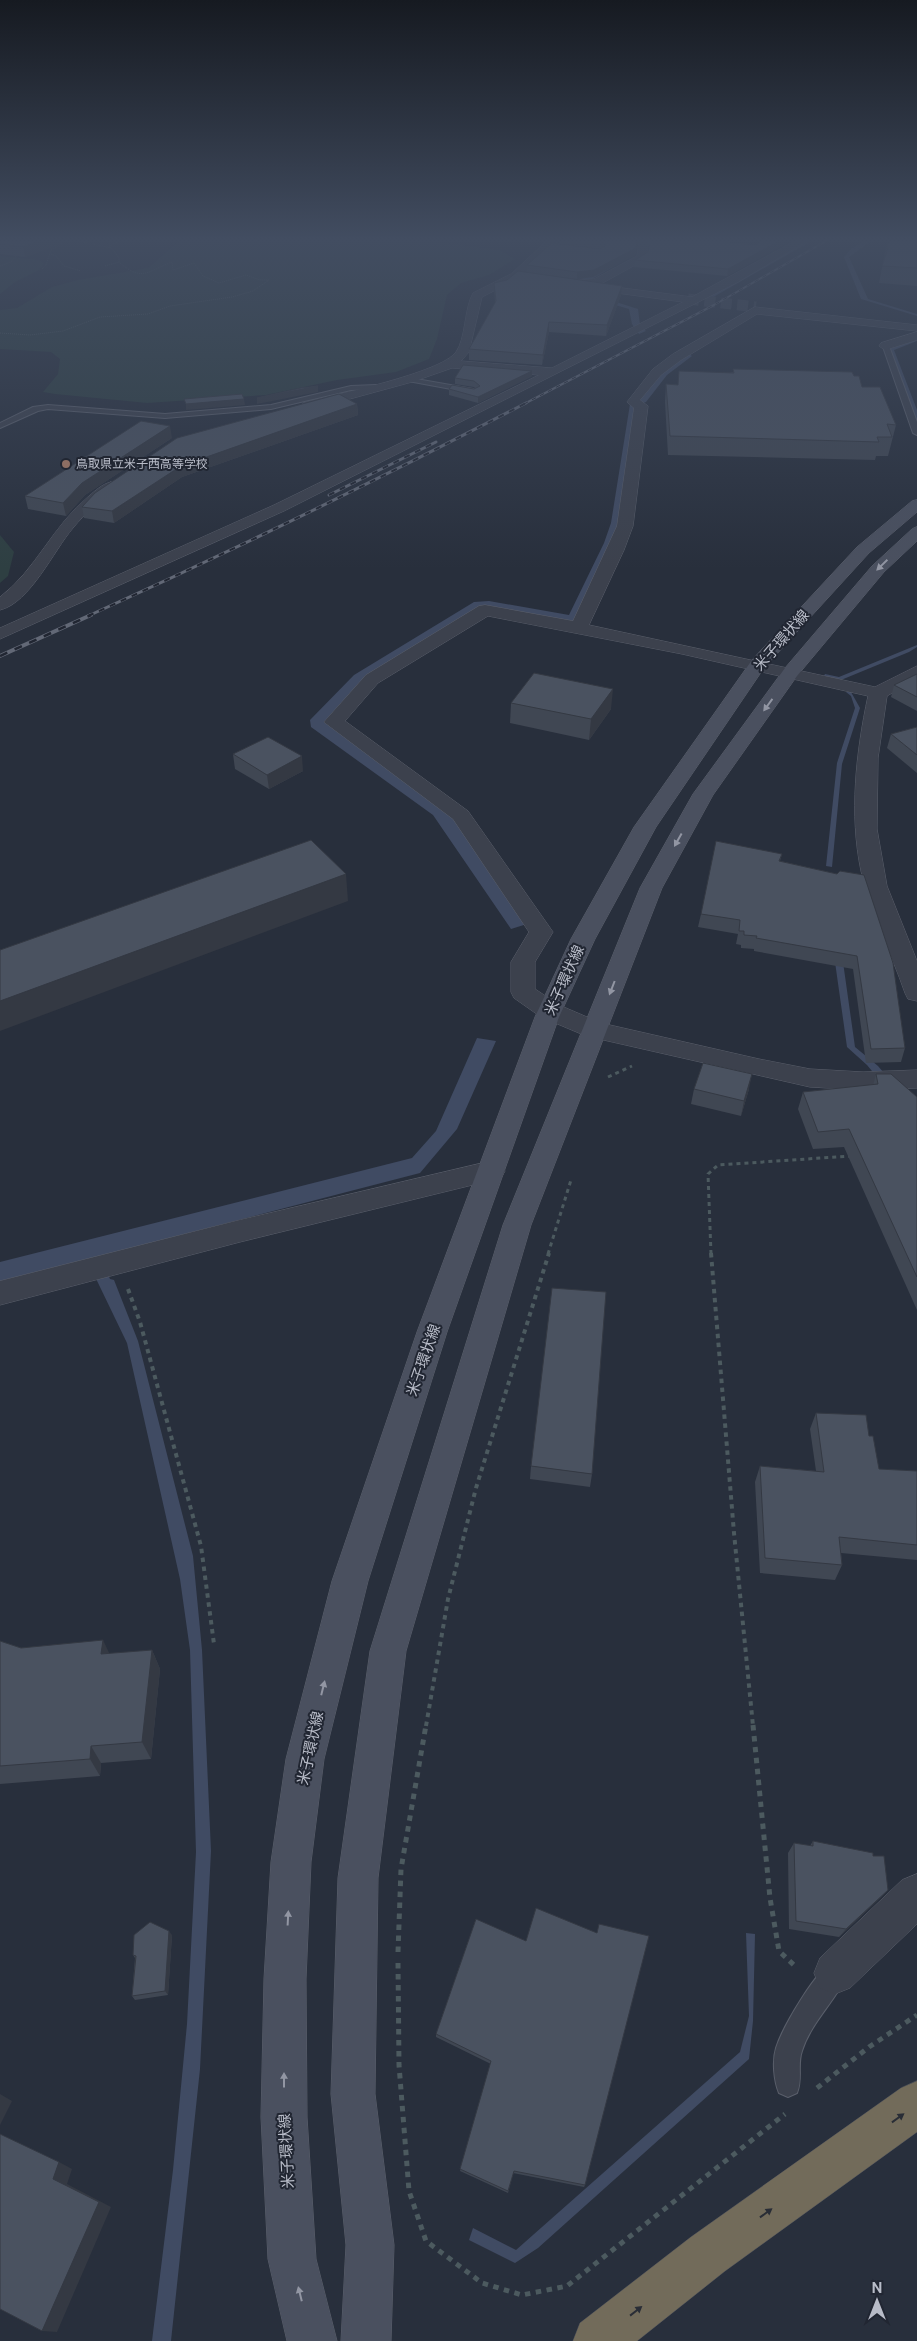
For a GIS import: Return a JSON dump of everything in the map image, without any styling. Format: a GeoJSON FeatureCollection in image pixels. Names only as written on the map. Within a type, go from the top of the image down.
{"type":"FeatureCollection","features":[{"type":"Feature","properties":{"kind":"highway"},"geometry":{"type":"LineString","coordinates":[[598,2341],[708,2254],[917,2104]]}},
{"type":"Feature","properties":{"kind":"main road","name":"米子環状線"},"geometry":{"type":"LineString","coordinates":[[312,2341],[292,2259],[284,2117],[284,1979],[291,1862],[305,1759],[350,1581],[432,1332],[550,1011],[583,939],[645,827],[758,664],[863,550],[917,504]]}},
{"type":"Feature","properties":{"kind":"main road","name":"米子環状線"},"geometry":{"type":"LineString","coordinates":[[366,2341],[370,2245],[353,2094],[358,1878],[388,1651],[517,1225],[651,888],[703,794],[791,672],[878,569],[917,532]]}},
{"type":"Feature","properties":{"kind":"street"},"geometry":{"type":"LineString","coordinates":[[451,364],[463,350]]}},
{"type":"Feature","properties":{"kind":"street"},"geometry":{"type":"LineString","coordinates":[[0,634],[279,508],[595,350]]}},
{"type":"Feature","properties":{"kind":"street"},"geometry":{"type":"LineString","coordinates":[[579,627],[616,550],[625,526],[637,402],[657,372],[687,350]]}},
{"type":"Feature","properties":{"kind":"street"},"geometry":{"type":"LineString","coordinates":[[242,424],[408,379],[451,364],[554,372]]}},
{"type":"Feature","properties":{"kind":"street"},"geometry":{"type":"LineString","coordinates":[[0,605],[28,579],[67,525],[85,506],[122,478]]}},
{"type":"Feature","properties":{"kind":"street"},"geometry":{"type":"LineString","coordinates":[[909,1080],[810,1078],[595,1030],[550,1011],[522,992],[524,962],[541,932],[461,815],[334,722],[372,679],[484,610],[579,627],[758,664],[878,692],[917,671]]}},
{"type":"Feature","properties":{"kind":"street"},"geometry":{"type":"LineString","coordinates":[[878,692],[870,726],[865,836],[873,873],[917,993]]}},
{"type":"Feature","properties":{"kind":"street"},"geometry":{"type":"LineString","coordinates":[[0,1293],[491,1171]]}},
{"type":"Feature","properties":{"kind":"street"},"geometry":{"type":"LineString","coordinates":[[835,1973],[917,1895]]}},
{"type":"Feature","properties":{"kind":"lane"},"geometry":{"type":"LineString","coordinates":[[887,350],[917,432]]}},
{"type":"Feature","properties":{"kind":"lane"},"geometry":{"type":"LineString","coordinates":[[408,379],[474,391]]}},
{"type":"Feature","properties":{"kind":"lane"},"geometry":{"type":"LineString","coordinates":[[0,426],[36,409],[48,407],[165,416],[271,408],[351,388],[376,387]]}},
{"type":"Feature","properties":{"kind":"lane"},"geometry":{"type":"LineString","coordinates":[[790,2096],[788,2050],[811,2007],[835,1973]]}},
{"type":"Feature","properties":{"kind":"path"},"geometry":{"type":"LineString","coordinates":[[601,1083],[621,1069],[640,1064]]}},
{"type":"Feature","properties":{"kind":"path"},"geometry":{"type":"LineString","coordinates":[[835,1973],[794,1968],[780,1951],[770,1898],[734,1533],[708,1216],[708,1174],[718,1165],[855,1155]]}},
{"type":"Feature","properties":{"kind":"path"},"geometry":{"type":"LineString","coordinates":[[573,1174],[476,1488],[450,1590],[401,1869],[398,1958],[399,2065],[409,2191],[426,2241],[482,2283],[522,2295],[567,2286],[790,2096]]}},
{"type":"Feature","properties":{"kind":"path"},"geometry":{"type":"LineString","coordinates":[[104,1266],[140,1322],[201,1546],[214,1644]]}},
{"type":"Feature","properties":{"kind":"path"},"geometry":{"type":"LineString","coordinates":[[815,2090],[869,2047],[917,2016]]}},
{"type":"Feature","properties":{"kind":"shaded area"},"geometry":{"type":"Polygon","coordinates":[[[21,350],[433,350],[429,359],[396,372],[337,380],[266,395],[147,403],[43,392],[58,374],[60,359],[51,352],[21,350]]]}},
{"type":"Feature","properties":{"kind":"shaded area"},"geometry":{"type":"Polygon","coordinates":[[[0,535],[14,552],[8,576],[0,583],[0,535]]]}},
{"type":"Feature","properties":{"kind":"water"},"geometry":{"type":"Polygon","coordinates":[[[683,350],[692,356],[667,375],[646,402],[636,406],[619,526],[575,623],[482,606],[341,703],[324,722],[454,818],[527,924],[511,929],[433,815],[311,727],[310,720],[354,675],[474,602],[489,601],[569,615],[604,543],[611,523],[630,404],[639,400],[647,388],[680,356],[675,353],[683,350]]]}},
{"type":"Feature","properties":{"kind":"water"},"geometry":{"type":"Polygon","coordinates":[[[890,350],[894,350],[917,410],[917,421],[890,350]]]}},
{"type":"Feature","properties":{"kind":"water"},"geometry":{"type":"Polygon","coordinates":[[[917,645],[917,647],[909,652],[841,680],[824,676],[825,674],[839,677],[917,645]]]}},
{"type":"Feature","properties":{"kind":"water"},"geometry":{"type":"Polygon","coordinates":[[[846,692],[851,692],[860,708],[842,764],[832,867],[826,866],[837,763],[855,708],[851,696],[846,692]]]}},
{"type":"Feature","properties":{"kind":"water"},"geometry":{"type":"Polygon","coordinates":[[[835,962],[843,962],[855,1047],[878,1066],[905,1098],[890,1093],[867,1065],[847,1047],[835,962]]]}},
{"type":"Feature","properties":{"kind":"water"},"geometry":{"type":"Polygon","coordinates":[[[477,1038],[496,1041],[457,1129],[420,1173],[100,1256],[110,1279],[114,1280],[138,1341],[193,1556],[202,1650],[211,1851],[200,2069],[171,2341],[152,2341],[173,2170],[187,2024],[196,1852],[190,1650],[180,1579],[127,1343],[87,1260],[0,1282],[0,1262],[412,1158],[436,1131],[477,1038]]]}},
{"type":"Feature","properties":{"kind":"water"},"geometry":{"type":"Polygon","coordinates":[[[746,1933],[755,1934],[753,2021],[749,2059],[538,2248],[515,2263],[469,2240],[473,2228],[516,2250],[740,2052],[749,2016],[746,1933]]]}},
{"type":"Feature","properties":{"kind":"building"},"geometry":{"type":"Polygon","coordinates":[[[484,350],[544,350],[543,355],[484,350]]]}},
{"type":"Feature","properties":{"kind":"building"},"geometry":{"type":"Polygon","coordinates":[[[463,365],[532,371],[478,397],[449,389],[452,385],[474,389],[480,386],[474,381],[455,378],[463,365]]]}},
{"type":"Feature","properties":{"kind":"building"},"geometry":{"type":"Polygon","coordinates":[[[733,369],[852,372],[854,376],[859,376],[862,387],[880,387],[896,425],[887,424],[892,437],[877,437],[879,442],[670,436],[666,384],[678,385],[679,371],[734,373],[733,369]]]}},
{"type":"Feature","properties":{"kind":"building"},"geometry":{"type":"Polygon","coordinates":[[[318,386],[257,398],[301,388],[318,386]]]}},
{"type":"Feature","properties":{"kind":"building"},"geometry":{"type":"Polygon","coordinates":[[[242,394],[244,399],[186,404],[184,399],[242,394]]]}},
{"type":"Feature","properties":{"kind":"building"},"geometry":{"type":"Polygon","coordinates":[[[339,394],[357,404],[181,466],[112,511],[82,507],[95,493],[177,438],[339,394]]]}},
{"type":"Feature","properties":{"kind":"building"},"geometry":{"type":"Polygon","coordinates":[[[141,421],[170,426],[82,483],[63,503],[25,496],[141,421]]]}},
{"type":"Feature","properties":{"kind":"building"},"geometry":{"type":"Polygon","coordinates":[[[534,673],[613,689],[591,719],[511,703],[534,673]]]}},
{"type":"Feature","properties":{"kind":"building"},"geometry":{"type":"Polygon","coordinates":[[[917,674],[917,697],[894,685],[917,674]]]}},
{"type":"Feature","properties":{"kind":"building"},"geometry":{"type":"Polygon","coordinates":[[[917,727],[917,755],[891,734],[917,727]]]}},
{"type":"Feature","properties":{"kind":"building"},"geometry":{"type":"Polygon","coordinates":[[[268,737],[302,756],[267,775],[233,754],[268,737]]]}},
{"type":"Feature","properties":{"kind":"building"},"geometry":{"type":"Polygon","coordinates":[[[311,840],[346,874],[0,1001],[0,950],[311,840]]]}},
{"type":"Feature","properties":{"kind":"building"},"geometry":{"type":"Polygon","coordinates":[[[716,841],[782,854],[779,861],[837,874],[840,871],[864,875],[893,963],[905,1048],[871,1049],[857,956],[744,935],[744,931],[739,931],[740,920],[701,914],[716,841]]]}},
{"type":"Feature","properties":{"kind":"building"},"geometry":{"type":"Polygon","coordinates":[[[703,1063],[752,1074],[744,1101],[694,1089],[703,1063]]]}},
{"type":"Feature","properties":{"kind":"building"},"geometry":{"type":"Polygon","coordinates":[[[876,1074],[891,1074],[917,1097],[917,1277],[849,1129],[818,1132],[803,1092],[878,1084],[876,1074]]]}},
{"type":"Feature","properties":{"kind":"building"},"geometry":{"type":"Polygon","coordinates":[[[552,1288],[606,1292],[592,1474],[531,1466],[552,1288]]]}},
{"type":"Feature","properties":{"kind":"building"},"geometry":{"type":"Polygon","coordinates":[[[816,1413],[866,1415],[869,1436],[873,1436],[879,1469],[917,1471],[917,1545],[839,1537],[842,1565],[765,1558],[760,1466],[824,1472],[816,1413]]]}},
{"type":"Feature","properties":{"kind":"building"},"geometry":{"type":"Polygon","coordinates":[[[103,1640],[101,1654],[152,1650],[142,1742],[91,1746],[90,1759],[0,1766],[0,1641],[21,1648],[103,1640]]]}},
{"type":"Feature","properties":{"kind":"building"},"geometry":{"type":"Polygon","coordinates":[[[813,1841],[873,1853],[873,1856],[884,1856],[888,1890],[846,1929],[796,1921],[794,1843],[813,1846],[813,1841]]]}},
{"type":"Feature","properties":{"kind":"building"},"geometry":{"type":"Polygon","coordinates":[[[536,1908],[597,1933],[599,1924],[649,1936],[585,2185],[514,2171],[508,2191],[460,2169],[491,2061],[436,2034],[476,1919],[526,1941],[536,1908]]]}},
{"type":"Feature","properties":{"kind":"building"},"geometry":{"type":"Polygon","coordinates":[[[150,1922],[169,1931],[165,1991],[132,1996],[136,1956],[133,1955],[134,1935],[150,1922]]]}},
{"type":"Feature","properties":{"kind":"building"},"geometry":{"type":"Polygon","coordinates":[[[0,2134],[59,2162],[53,2179],[99,2202],[42,2331],[0,2309],[0,2134]]]}},
{"type":"Feature","properties":{"kind":"railway"},"geometry":{"type":"LineString","coordinates":[[524,404],[627,350]]}},
{"type":"Feature","properties":{"kind":"railway"},"geometry":{"type":"LineString","coordinates":[[88,616],[308,512],[526,403]]}},
{"type":"Feature","properties":{"kind":"railway"},"geometry":{"type":"LineString","coordinates":[[329,495],[436,442]]}},
{"type":"Feature","properties":{"kind":"railway"},"geometry":{"type":"LineString","coordinates":[[0,656],[91,615]]}},
{"type":"Feature","properties":{"kind":"place","name":"鳥取県立米子西高等学校"},"geometry":{"type":"Point","coordinates":[66,464]}}]}
